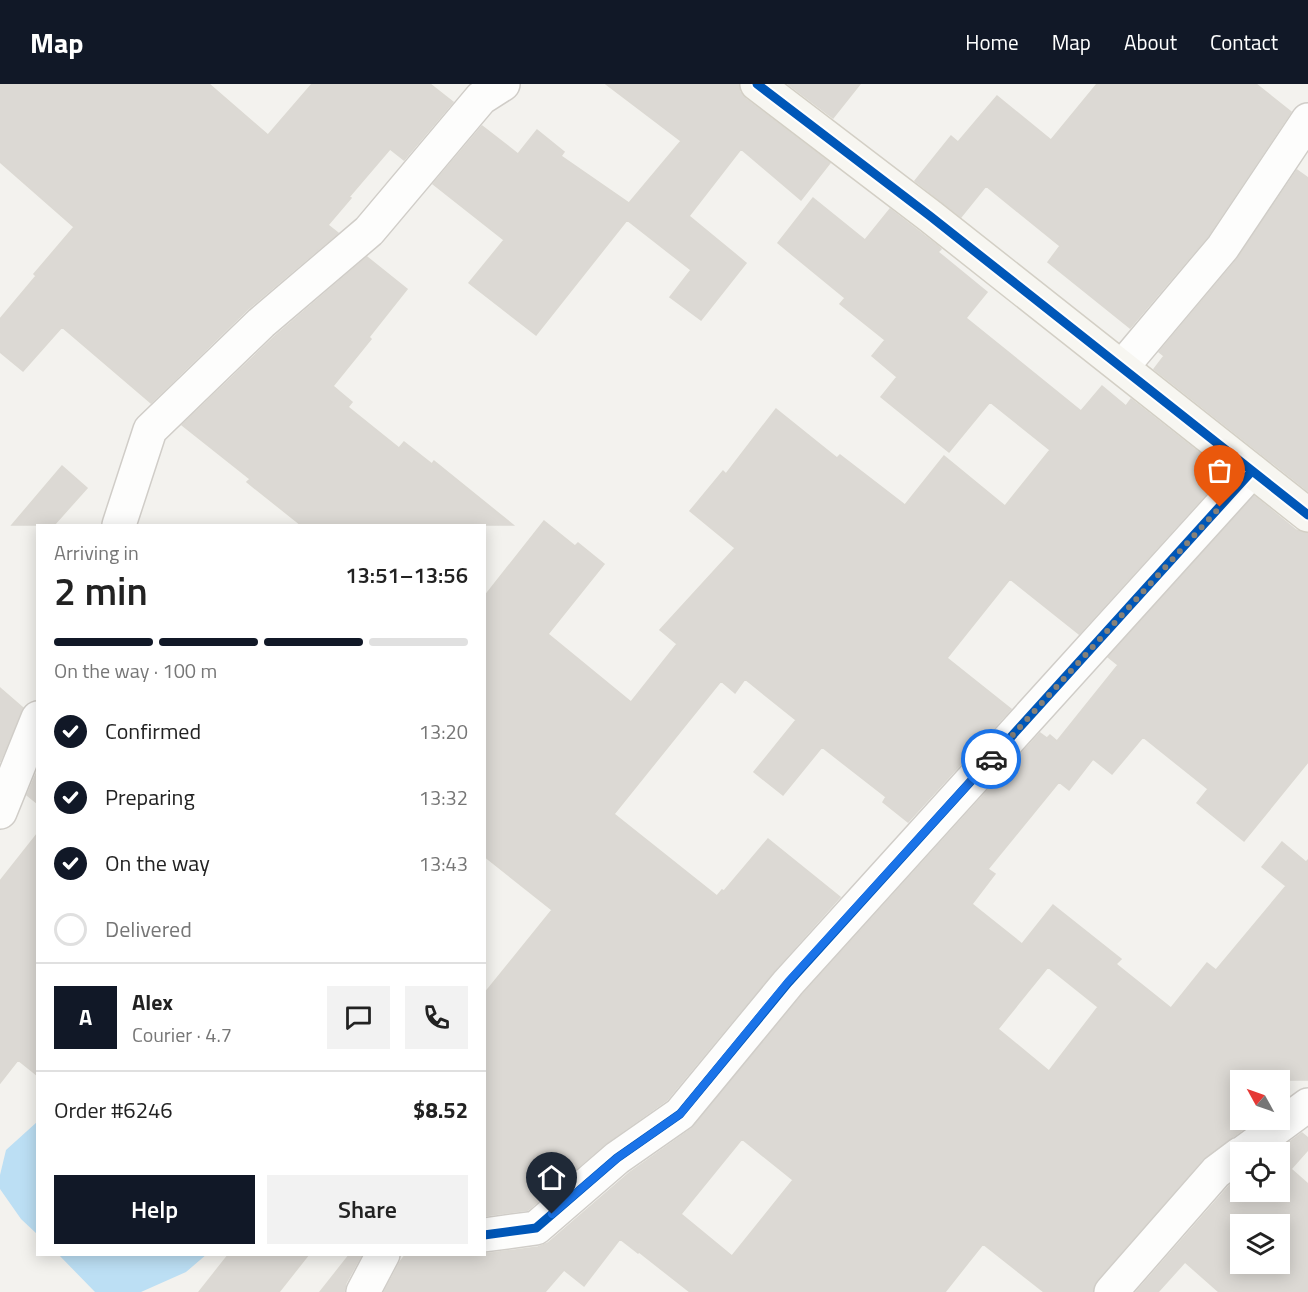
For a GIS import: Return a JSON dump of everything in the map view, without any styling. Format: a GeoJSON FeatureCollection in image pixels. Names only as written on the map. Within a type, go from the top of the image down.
{"type":"FeatureCollection","features":[{"type":"Feature","properties":{"kind":"street"},"geometry":{"type":"LineString","coordinates":[[119,524],[150,430],[261,323],[369,231],[481,98],[503,84]]}},
{"type":"Feature","properties":{"kind":"street"},"geometry":{"type":"LineString","coordinates":[[757,84],[930,216],[1307,512]]}},
{"type":"Feature","properties":{"kind":"street"},"geometry":{"type":"LineString","coordinates":[[1122,368],[1223,248],[1308,120]]}},
{"type":"Feature","properties":{"kind":"street"},"geometry":{"type":"LineString","coordinates":[[486,1235],[536,1228],[617,1158],[680,1114],[788,982],[1252,471]]}},
{"type":"Feature","properties":{"kind":"street"},"geometry":{"type":"LineString","coordinates":[[0,812],[36,723]]}},
{"type":"Feature","properties":{"kind":"street"},"geometry":{"type":"LineString","coordinates":[[1257,1142],[1308,1105]]}},
{"type":"Feature","properties":{"kind":"street"},"geometry":{"type":"LineString","coordinates":[[1111,1292],[1216,1172],[1230,1162]]}},
{"type":"Feature","properties":{"kind":"street"},"geometry":{"type":"LineString","coordinates":[[363,1292],[382,1256]]}},
{"type":"Feature","properties":{"kind":"water"},"geometry":{"type":"Polygon","coordinates":[[[36,1123],[36,1233],[21,1219],[0,1189],[0,1175],[6,1150],[36,1123]]]}},
{"type":"Feature","properties":{"kind":"water"},"geometry":{"type":"Polygon","coordinates":[[[60,1256],[205,1256],[186,1272],[141,1292],[95,1292],[60,1256]]]}},
{"type":"Feature","properties":{"kind":"building"},"geometry":{"type":"Polygon","coordinates":[[[0,84],[209,84],[268,135],[312,84],[430,84],[453,102],[404,160],[390,149],[328,225],[338,233],[248,309],[151,403],[62,327],[23,371],[0,352],[0,319],[74,227],[0,162],[0,84]]]}},
{"type":"Feature","properties":{"kind":"building"},"geometry":{"type":"Polygon","coordinates":[[[606,84],[739,84],[740,92],[746,99],[830,163],[801,200],[741,149],[689,216],[746,263],[701,320],[670,297],[691,270],[627,220],[536,335],[469,283],[504,240],[433,184],[482,126],[518,154],[537,130],[564,152],[561,156],[629,203],[681,141],[606,84]]]}},
{"type":"Feature","properties":{"kind":"building"},"geometry":{"type":"Polygon","coordinates":[[[788,84],[860,84],[833,118],[788,84]]]}},
{"type":"Feature","properties":{"kind":"building"},"geometry":{"type":"Polygon","coordinates":[[[1097,84],[1256,84],[1291,112],[1208,236],[1130,328],[1048,262],[1060,246],[986,186],[961,217],[915,181],[951,136],[958,142],[997,96],[1051,140],[1097,84]]]}},
{"type":"Feature","properties":{"kind":"building"},"geometry":{"type":"Polygon","coordinates":[[[1297,170],[1308,178],[1308,491],[1154,369],[1164,356],[1159,352],[1237,259],[1297,170]]]}},
{"type":"Feature","properties":{"kind":"building"},"geometry":{"type":"Polygon","coordinates":[[[813,198],[865,240],[890,209],[938,246],[941,249],[938,252],[987,292],[966,318],[1081,411],[1102,386],[1126,406],[1131,399],[1225,473],[1079,634],[1010,579],[947,658],[1011,709],[908,822],[883,802],[886,797],[822,747],[783,795],[754,772],[796,720],[745,679],[735,693],[721,681],[614,814],[717,896],[722,890],[724,891],[768,839],[840,897],[774,971],[667,1100],[605,1144],[528,1210],[486,1216],[486,992],[552,910],[486,858],[486,594],[544,521],[575,546],[578,543],[604,564],[548,634],[631,702],[677,644],[660,630],[735,548],[690,511],[723,471],[726,474],[776,409],[837,458],[840,455],[905,505],[944,456],[1005,506],[1050,450],[990,402],[949,452],[881,397],[897,377],[872,356],[885,340],[840,304],[845,298],[778,243],[813,198]]]}},
{"type":"Feature","properties":{"kind":"building"},"geometry":{"type":"Polygon","coordinates":[[[367,257],[407,289],[333,386],[352,402],[348,407],[399,448],[404,442],[432,464],[434,461],[513,525],[300,524],[247,482],[250,479],[182,425],[274,337],[367,257]]]}},
{"type":"Feature","properties":{"kind":"building"},"geometry":{"type":"Polygon","coordinates":[[[62,466],[87,488],[55,524],[12,525],[62,466]]]}},
{"type":"Feature","properties":{"kind":"building"},"geometry":{"type":"Polygon","coordinates":[[[1254,496],[1296,530],[1308,533],[1308,762],[1244,841],[1197,803],[1208,789],[1143,737],[1112,774],[1093,759],[1069,790],[1059,782],[988,869],[995,874],[972,904],[1022,944],[1053,905],[1121,959],[1116,964],[1171,1008],[1207,963],[1216,970],[1286,886],[1262,867],[1282,842],[1306,862],[1308,860],[1308,1080],[1290,1080],[1290,1070],[1230,1070],[1230,1130],[1242,1130],[1202,1160],[1097,1280],[1093,1292],[1044,1292],[983,1244],[945,1292],[690,1292],[620,1239],[584,1286],[564,1270],[545,1292],[384,1292],[404,1256],[486,1256],[486,1254],[538,1247],[548,1243],[629,1173],[691,1129],[802,995],[1040,733],[1047,738],[1050,735],[1057,741],[1118,665],[1108,657],[1254,496]],[[1048,967],[998,1029],[1049,1071],[1098,1007],[1048,967]],[[742,1139],[681,1214],[732,1256],[793,1180],[742,1139]]]}},
{"type":"Feature","properties":{"kind":"building"},"geometry":{"type":"Polygon","coordinates":[[[0,688],[23,708],[0,762],[0,688]]]}},
{"type":"Feature","properties":{"kind":"building"},"geometry":{"type":"Polygon","coordinates":[[[36,774],[36,802],[27,795],[36,774]]]}},
{"type":"Feature","properties":{"kind":"building"},"geometry":{"type":"Polygon","coordinates":[[[36,836],[36,1074],[18,1060],[0,1083],[0,881],[36,836]]]}},
{"type":"Feature","properties":{"kind":"building"},"geometry":{"type":"Polygon","coordinates":[[[1302,1133],[1308,1138],[1308,1150],[1291,1169],[1308,1184],[1308,1292],[1219,1292],[1185,1262],[1158,1292],[1136,1292],[1229,1186],[1230,1202],[1290,1202],[1290,1142],[1302,1133]]]}},
{"type":"Feature","properties":{"kind":"building"},"geometry":{"type":"Polygon","coordinates":[[[227,1256],[307,1256],[279,1292],[199,1292],[227,1256]]]}},
{"type":"Feature","properties":{"kind":"building"},"geometry":{"type":"Polygon","coordinates":[[[348,1256],[361,1256],[346,1283],[344,1292],[320,1292],[348,1256]]]}},
{"type":"Feature","properties":{"kind":"cycle path"},"geometry":{"type":"LineString","coordinates":[[757,84],[930,216],[1308,515]]}},
{"type":"Feature","properties":{"kind":"cycle path"},"geometry":{"type":"LineString","coordinates":[[486,1235],[536,1228],[617,1158],[680,1114],[788,983],[1252,471]]}},
{"type":"Feature","properties":{"kind":"way so far"},"geometry":{"type":"LineString","coordinates":[[991,759],[1220,507]]}},
{"type":"Feature","properties":{"kind":"route"},"geometry":{"type":"LineString","coordinates":[[552,1214],[617,1158],[680,1114],[788,982],[991,759]]}}]}
